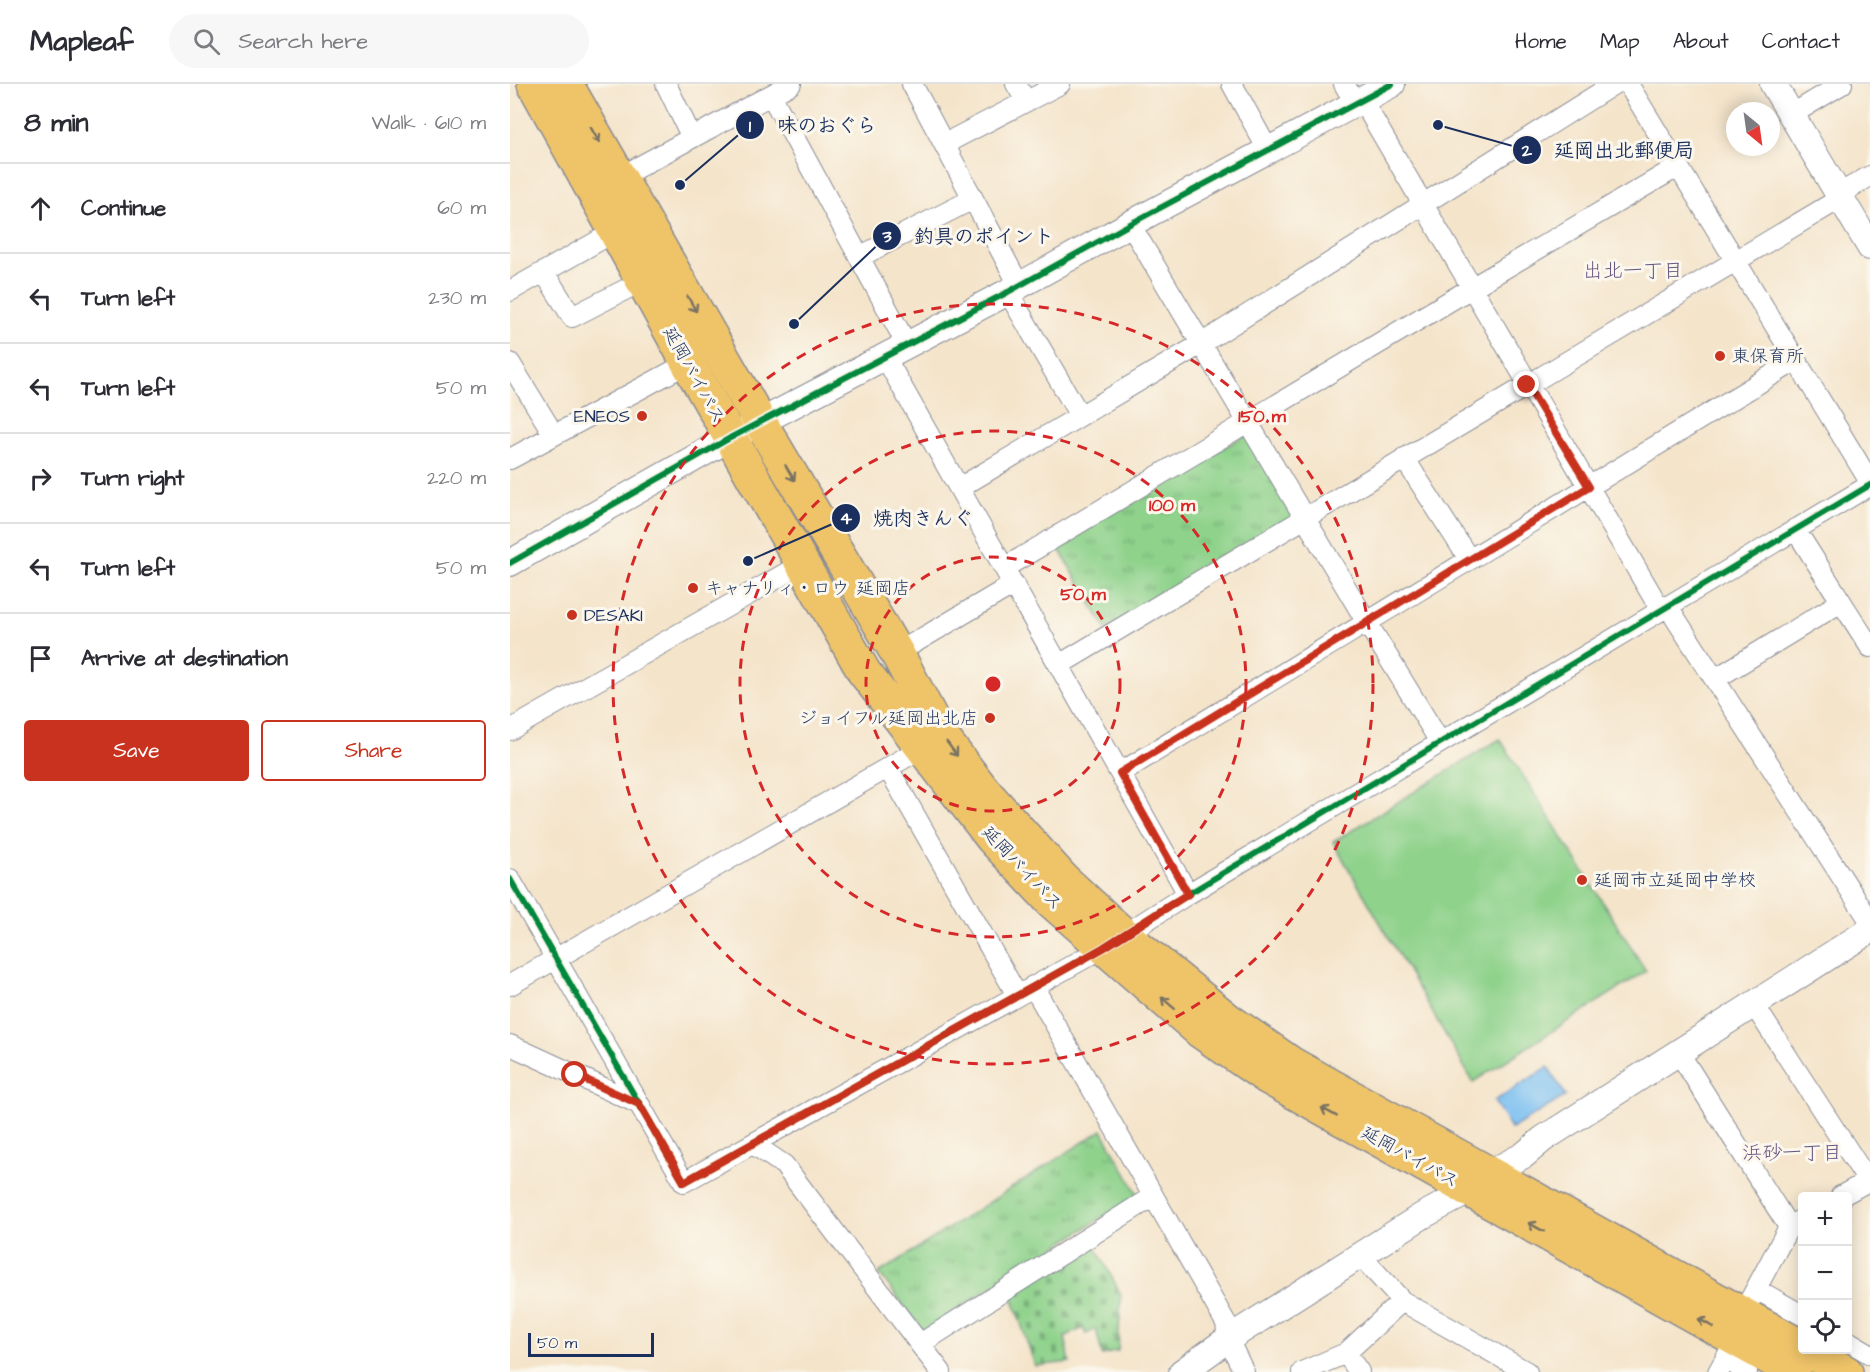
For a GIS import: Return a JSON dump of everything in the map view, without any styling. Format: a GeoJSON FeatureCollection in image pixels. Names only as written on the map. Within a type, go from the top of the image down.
{"type":"FeatureCollection","features":[{"type":"Feature","properties":{"kind":"highway","name":"延岡バイパス"},"geometry":{"type":"LineString","coordinates":[[534,84],[614,232],[864,672],[992,838],[1052,902],[1113,942]]}},
{"type":"Feature","properties":{"kind":"highway","name":"延岡バイパス"},"geometry":{"type":"LineString","coordinates":[[566,84],[760,422],[897,652],[939,733],[984,791],[1063,879],[1113,942],[1201,1032],[1265,1076],[1480,1182],[1794,1372]]}},
{"type":"Feature","properties":{"kind":"highway","name":"延岡バイパス"},"geometry":{"type":"LineString","coordinates":[[1736,1335],[1798,1346]]}},
{"type":"Feature","properties":{"kind":"highway"},"geometry":{"type":"LineString","coordinates":[[1814,1354],[1846,1372]]}},
{"type":"Feature","properties":{"kind":"street"},"geometry":{"type":"LineString","coordinates":[[666,84],[692,138]]}},
{"type":"Feature","properties":{"kind":"street"},"geometry":{"type":"LineString","coordinates":[[620,177],[791,84]]}},
{"type":"Feature","properties":{"kind":"street"},"geometry":{"type":"LineString","coordinates":[[912,84],[973,199],[1013,288],[1080,416]]}},
{"type":"Feature","properties":{"kind":"street"},"geometry":{"type":"LineString","coordinates":[[1016,84],[1026,102]]}},
{"type":"Feature","properties":{"kind":"street"},"geometry":{"type":"LineString","coordinates":[[944,144],[1060,84]]}},
{"type":"Feature","properties":{"kind":"street"},"geometry":{"type":"LineString","coordinates":[[1232,84],[1268,150]]}},
{"type":"Feature","properties":{"kind":"street"},"geometry":{"type":"LineString","coordinates":[[510,563],[730,438],[1268,150],[1354,96],[1392,84]]}},
{"type":"Feature","properties":{"kind":"street"},"geometry":{"type":"LineString","coordinates":[[959,488],[1201,344],[1614,84]]}},
{"type":"Feature","properties":{"kind":"street"},"geometry":{"type":"LineString","coordinates":[[510,879],[684,1182],[1113,942],[1188,894],[1870,484],[1628,84]]}},
{"type":"Feature","properties":{"kind":"street"},"geometry":{"type":"LineString","coordinates":[[1773,84],[1870,247]]}},
{"type":"Feature","properties":{"kind":"street"},"geometry":{"type":"LineString","coordinates":[[1791,115],[1842,84]]}},
{"type":"Feature","properties":{"kind":"street"},"geometry":{"type":"LineString","coordinates":[[771,95],[859,257],[896,351],[959,488],[1188,894]]}},
{"type":"Feature","properties":{"kind":"street"},"geometry":{"type":"LineString","coordinates":[[1354,96],[1473,287],[1527,385],[1656,602],[1672,613],[1870,921]]}},
{"type":"Feature","properties":{"kind":"street"},"geometry":{"type":"LineString","coordinates":[[897,652],[1009,576],[1248,423],[1679,166]]}},
{"type":"Feature","properties":{"kind":"street"},"geometry":{"type":"LineString","coordinates":[[1059,665],[1841,198],[1846,190],[1870,176]]}},
{"type":"Feature","properties":{"kind":"street"},"geometry":{"type":"LineString","coordinates":[[859,257],[973,199]]}},
{"type":"Feature","properties":{"kind":"street"},"geometry":{"type":"LineString","coordinates":[[1130,224],[1440,742]]}},
{"type":"Feature","properties":{"kind":"street"},"geometry":{"type":"LineString","coordinates":[[510,291],[614,232]]}},
{"type":"Feature","properties":{"kind":"street"},"geometry":{"type":"LineString","coordinates":[[544,272],[572,317],[642,281]]}},
{"type":"Feature","properties":{"kind":"street"},"geometry":{"type":"LineString","coordinates":[[1120,773],[1795,361]]}},
{"type":"Feature","properties":{"kind":"street"},"geometry":{"type":"LineString","coordinates":[[510,363],[554,435]]}},
{"type":"Feature","properties":{"kind":"street"},"geometry":{"type":"LineString","coordinates":[[510,459],[688,363]]}},
{"type":"Feature","properties":{"kind":"street"},"geometry":{"type":"LineString","coordinates":[[1404,458],[1469,559]]}},
{"type":"Feature","properties":{"kind":"street"},"geometry":{"type":"LineString","coordinates":[[1795,530],[1841,602],[1864,626],[1870,647]]}},
{"type":"Feature","properties":{"kind":"street"},"geometry":{"type":"LineString","coordinates":[[510,730],[802,564]]}},
{"type":"Feature","properties":{"kind":"street"},"geometry":{"type":"LineString","coordinates":[[1715,679],[1841,602]]}},
{"type":"Feature","properties":{"kind":"street"},"geometry":{"type":"LineString","coordinates":[[510,985],[922,748]]}},
{"type":"Feature","properties":{"kind":"street"},"geometry":{"type":"LineString","coordinates":[[888,768],[1152,1197],[1226,1323],[1228,1340],[1244,1372]]}},
{"type":"Feature","properties":{"kind":"street"},"geometry":{"type":"LineString","coordinates":[[1182,1372],[1422,1216],[1524,1155],[1543,1139],[1870,930]]}},
{"type":"Feature","properties":{"kind":"street"},"geometry":{"type":"LineString","coordinates":[[1754,1005],[1869,1180],[1849,1192]]}},
{"type":"Feature","properties":{"kind":"street"},"geometry":{"type":"LineString","coordinates":[[510,1046],[639,1104]]}},
{"type":"Feature","properties":{"kind":"street"},"geometry":{"type":"LineString","coordinates":[[1679,1053],[1796,1223],[1736,1335],[1747,1372]]}},
{"type":"Feature","properties":{"kind":"street"},"geometry":{"type":"LineString","coordinates":[[753,1144],[784,1165],[941,1372]]}},
{"type":"Feature","properties":{"kind":"street"},"geometry":{"type":"LineString","coordinates":[[920,1344],[1152,1197]]}},
{"type":"Feature","properties":{"kind":"street"},"geometry":{"type":"LineString","coordinates":[[1361,1256],[1402,1301],[1527,1372]]}},
{"type":"Feature","properties":{"kind":"street"},"geometry":{"type":"LineString","coordinates":[[1302,1372],[1346,1353],[1402,1301]]}},
{"type":"Feature","properties":{"kind":"street"},"geometry":{"type":"LineString","coordinates":[[1736,1335],[1798,1317]]}},
{"type":"Feature","properties":{"kind":"street"},"geometry":{"type":"LineString","coordinates":[[1852,1343],[1870,1354]]}},
{"type":"Feature","properties":{"kind":"street"},"geometry":{"type":"LineString","coordinates":[[1346,1353],[1359,1372]]}},
{"type":"Feature","properties":{"kind":"green space"},"geometry":{"type":"Polygon","coordinates":[[[1249,433],[1298,515],[1106,629],[1056,544],[1249,433]]]}},
{"type":"Feature","properties":{"kind":"green space"},"geometry":{"type":"Polygon","coordinates":[[[1500,739],[1646,971],[1473,1082],[1333,842],[1500,739]]]}},
{"type":"Feature","properties":{"kind":"green space"},"geometry":{"type":"Polygon","coordinates":[[[1102,1130],[1138,1195],[923,1331],[879,1273],[1102,1130]]]}},
{"type":"Feature","properties":{"kind":"green space"},"geometry":{"type":"Polygon","coordinates":[[[1094,1243],[1121,1295],[1118,1351],[1102,1355],[1096,1329],[1086,1334],[1083,1328],[1065,1337],[1070,1362],[1035,1366],[1011,1293],[1094,1243]]]}},
{"type":"Feature","properties":{"kind":"water"},"geometry":{"type":"Polygon","coordinates":[[[1548,1067],[1566,1096],[1511,1129],[1494,1101],[1548,1067]]]}},
{"type":"Feature","properties":{"kind":"cycle path"},"geometry":{"type":"LineString","coordinates":[[510,563],[730,438],[1008,292],[1392,84]]}},
{"type":"Feature","properties":{"kind":"cycle path"},"geometry":{"type":"LineString","coordinates":[[510,879],[684,1182],[1103,948],[1188,894],[1870,485]]}},
{"type":"Feature","properties":{"kind":"place","name":"延岡出北郵便局"},"geometry":{"type":"Point","coordinates":[1438,125]}},
{"type":"Feature","properties":{"kind":"place","name":"味のおぐら"},"geometry":{"type":"Point","coordinates":[680,185]}},
{"type":"Feature","properties":{"kind":"place","name":"釣具のポイント"},"geometry":{"type":"Point","coordinates":[794,324]}},
{"type":"Feature","properties":{"kind":"place","name":"東保育所"},"geometry":{"type":"Point","coordinates":[1720,356]}},
{"type":"Feature","properties":{"kind":"place","name":"ENEOS"},"geometry":{"type":"Point","coordinates":[642,416]}},
{"type":"Feature","properties":{"kind":"place","name":"焼肉きんぐ"},"geometry":{"type":"Point","coordinates":[748,561]}},
{"type":"Feature","properties":{"kind":"place","name":"キャナリィ・ロウ 延岡店"},"geometry":{"type":"Point","coordinates":[693,588]}},
{"type":"Feature","properties":{"kind":"place","name":"DESAKI"},"geometry":{"type":"Point","coordinates":[572,615]}},
{"type":"Feature","properties":{"kind":"place","name":"ジョイフル延岡出北店"},"geometry":{"type":"Point","coordinates":[990,718]}},
{"type":"Feature","properties":{"kind":"place","name":"延岡市立延岡中学校"},"geometry":{"type":"Point","coordinates":[1582,880]}},
{"type":"Feature","properties":{"kind":"district","name":"出北一丁目"},"geometry":{"type":"Point","coordinates":[1633,271]}},
{"type":"Feature","properties":{"kind":"district","name":"浜砂一丁目"},"geometry":{"type":"Point","coordinates":[1792,1153]}},
{"type":"Feature","properties":{"kind":"route"},"geometry":{"type":"LineString","coordinates":[[575,1075],[639,1104],[684,1182],[1103,948],[1188,894],[1120,773],[1589,487],[1527,385]]}}]}
